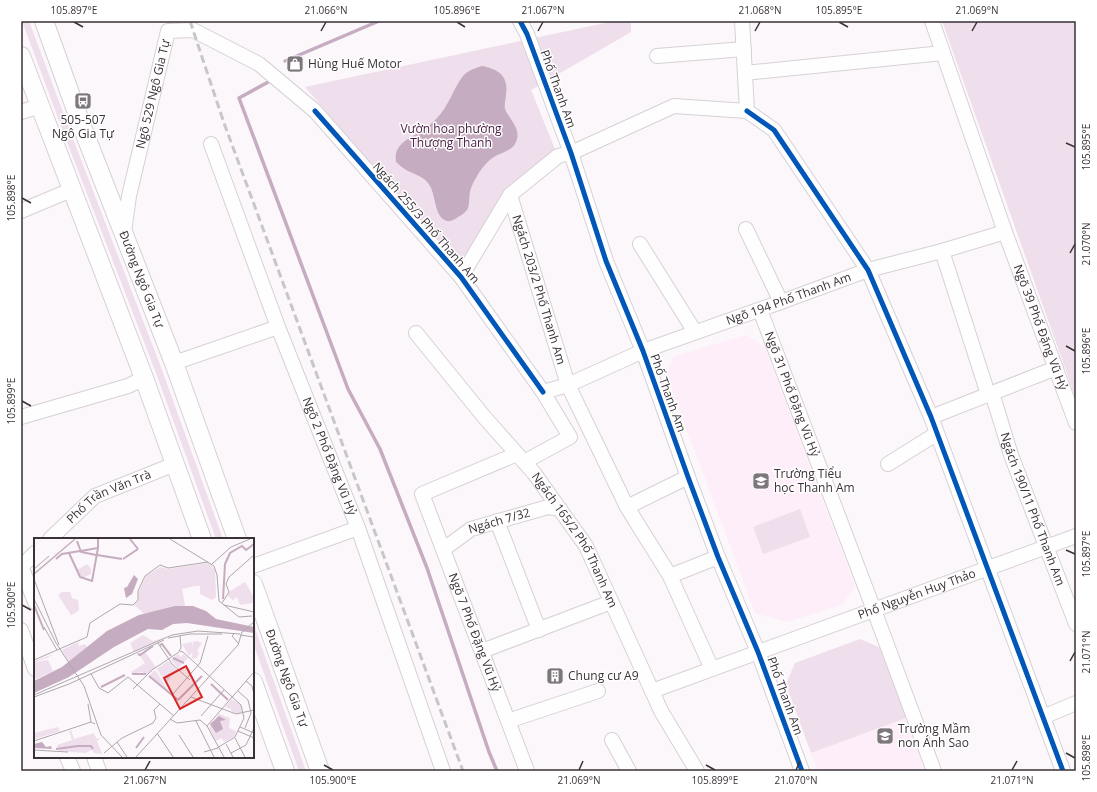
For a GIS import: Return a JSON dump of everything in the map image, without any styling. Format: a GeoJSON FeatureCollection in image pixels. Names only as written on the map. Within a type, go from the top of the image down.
{"type":"FeatureCollection","features":[{"type":"Feature","properties":{"kind":"main road","name":"Đường Ngô Gia Tự"},"geometry":{"type":"LineString","coordinates":[[44,21],[81,124],[174,363],[237,538]]}},
{"type":"Feature","properties":{"kind":"main road"},"geometry":{"type":"LineString","coordinates":[[21,56],[144,378],[202,538]]}},
{"type":"Feature","properties":{"kind":"main road","name":"Đường Ngô Gia Tự"},"geometry":{"type":"LineString","coordinates":[[254,587],[320,771]]}},
{"type":"Feature","properties":{"kind":"main road"},"geometry":{"type":"LineString","coordinates":[[254,685],[285,771]]}},
{"type":"Feature","properties":{"kind":"street","name":"Phố Thanh Am"},"geometry":{"type":"LineString","coordinates":[[520,21],[527,34],[571,153],[606,261],[643,351],[718,557],[758,652],[802,771]]}},
{"type":"Feature","properties":{"kind":"street"},"geometry":{"type":"LineString","coordinates":[[742,21],[747,111]]}},
{"type":"Feature","properties":{"kind":"street","name":"Ngõ 39 Phố Đặng Vũ Hỷ"},"geometry":{"type":"LineString","coordinates":[[932,21],[1005,232],[1076,423]]}},
{"type":"Feature","properties":{"kind":"street","name":"Ngõ 529 Ngô Gia Tự"},"geometry":{"type":"LineString","coordinates":[[124,232],[129,196],[166,26],[193,30],[259,64],[315,111]]}},
{"type":"Feature","properties":{"kind":"street"},"geometry":{"type":"LineString","coordinates":[[657,56],[744,49]]}},
{"type":"Feature","properties":{"kind":"street"},"geometry":{"type":"LineString","coordinates":[[745,73],[943,53]]}},
{"type":"Feature","properties":{"kind":"street"},"geometry":{"type":"LineString","coordinates":[[21,112],[40,106]]}},
{"type":"Feature","properties":{"kind":"street"},"geometry":{"type":"LineString","coordinates":[[461,276],[510,195],[558,156],[571,153],[674,106],[747,111],[774,130],[868,270],[931,417],[936,434],[1063,771]]}},
{"type":"Feature","properties":{"kind":"street","name":"Ngách 255/3 Phố Thanh Am"},"geometry":{"type":"LineString","coordinates":[[315,111],[461,276],[543,392],[570,437],[521,458]]}},
{"type":"Feature","properties":{"kind":"street","name":"Ngõ 2 Phố Đặng Vũ Hỷ"},"geometry":{"type":"LineString","coordinates":[[211,144],[278,327],[358,528],[443,771]]}},
{"type":"Feature","properties":{"kind":"street"},"geometry":{"type":"LineString","coordinates":[[21,211],[71,190]]}},
{"type":"Feature","properties":{"kind":"street","name":"Ngách 203/2 Phố Thanh Am"},"geometry":{"type":"LineString","coordinates":[[510,195],[568,385],[627,507],[670,576],[712,669]]}},
{"type":"Feature","properties":{"kind":"street"},"geometry":{"type":"LineString","coordinates":[[746,229],[781,302]]}},
{"type":"Feature","properties":{"kind":"street","name":"Ngõ 194 Phố Thanh Am"},"geometry":{"type":"LineString","coordinates":[[543,392],[568,385],[643,351],[868,270],[942,251],[1005,232]]}},
{"type":"Feature","properties":{"kind":"street"},"geometry":{"type":"LineString","coordinates":[[640,244],[695,332]]}},
{"type":"Feature","properties":{"kind":"street","name":"Ngách 190/11 Phố Thanh Am"},"geometry":{"type":"LineString","coordinates":[[942,251],[1011,455],[1076,624]]}},
{"type":"Feature","properties":{"kind":"street","name":"Ngõ 31 Phố Đặng Vũ Hỷ"},"geometry":{"type":"LineString","coordinates":[[760,310],[934,771]]}},
{"type":"Feature","properties":{"kind":"street"},"geometry":{"type":"LineString","coordinates":[[174,363],[278,327]]}},
{"type":"Feature","properties":{"kind":"street","name":"Ngách 165/2 Phố Thanh Am"},"geometry":{"type":"LineString","coordinates":[[416,333],[485,418],[534,472],[586,546],[661,711],[697,771]]}},
{"type":"Feature","properties":{"kind":"street"},"geometry":{"type":"LineString","coordinates":[[931,417],[1056,368]]}},
{"type":"Feature","properties":{"kind":"street"},"geometry":{"type":"LineString","coordinates":[[21,417],[128,386],[144,378]]}},
{"type":"Feature","properties":{"kind":"street"},"geometry":{"type":"LineString","coordinates":[[888,464],[936,434]]}},
{"type":"Feature","properties":{"kind":"street","name":"Ngõ 7 Phố Đặng Vũ Hỷ"},"geometry":{"type":"LineString","coordinates":[[521,458],[422,494],[527,771]]}},
{"type":"Feature","properties":{"kind":"street","name":"Phố Trần Văn Trà"},"geometry":{"type":"LineString","coordinates":[[51,538],[94,496],[175,464]]}},
{"type":"Feature","properties":{"kind":"street"},"geometry":{"type":"LineString","coordinates":[[627,507],[688,477]]}},
{"type":"Feature","properties":{"kind":"street","name":"Ngách 7/32"},"geometry":{"type":"LineString","coordinates":[[444,549],[471,529],[548,507],[560,509]]}},
{"type":"Feature","properties":{"kind":"street"},"geometry":{"type":"LineString","coordinates":[[496,521],[539,630]]}},
{"type":"Feature","properties":{"kind":"street"},"geometry":{"type":"LineString","coordinates":[[254,566],[358,528]]}},
{"type":"Feature","properties":{"kind":"street","name":"Phố Nguyễn Huy Thảo"},"geometry":{"type":"LineString","coordinates":[[652,691],[1076,536]]}},
{"type":"Feature","properties":{"kind":"street"},"geometry":{"type":"LineString","coordinates":[[34,554],[21,566],[34,599]]}},
{"type":"Feature","properties":{"kind":"street"},"geometry":{"type":"LineString","coordinates":[[670,576],[718,557]]}},
{"type":"Feature","properties":{"kind":"street"},"geometry":{"type":"LineString","coordinates":[[482,651],[611,602]]}},
{"type":"Feature","properties":{"kind":"street"},"geometry":{"type":"LineString","coordinates":[[21,630],[34,666]]}},
{"type":"Feature","properties":{"kind":"street"},"geometry":{"type":"LineString","coordinates":[[508,721],[598,691]]}},
{"type":"Feature","properties":{"kind":"street"},"geometry":{"type":"LineString","coordinates":[[1043,717],[1076,703]]}},
{"type":"Feature","properties":{"kind":"street"},"geometry":{"type":"LineString","coordinates":[[612,740],[629,771]]}},
{"type":"Feature","properties":{"kind":"street"},"geometry":{"type":"LineString","coordinates":[[67,758],[72,771]]}},
{"type":"Feature","properties":{"kind":"street"},"geometry":{"type":"LineString","coordinates":[[94,758],[99,771]]}},
{"type":"Feature","properties":{"kind":"shaded area"},"geometry":{"type":"Polygon","coordinates":[[[482,66],[497,71],[504,78],[506,82],[505,109],[516,127],[518,135],[513,147],[491,159],[481,170],[471,188],[466,212],[453,220],[447,221],[443,219],[437,211],[432,190],[428,183],[421,177],[406,170],[396,162],[397,150],[405,141],[433,122],[448,103],[456,86],[465,74],[482,66]]]}},
{"type":"Feature","properties":{"kind":"shaded area","name":"Trường Tiểu học Thanh Am"},"geometry":{"type":"Polygon","coordinates":[[[746,335],[765,347],[855,586],[842,605],[787,622],[755,613],[667,376],[672,357],[746,335]]]}},
{"type":"Feature","properties":{"kind":"shaded area","name":"Trường Mầm non Ánh Sao"},"geometry":{"type":"Polygon","coordinates":[[[906,718],[925,771],[818,771],[811,753],[906,718]]]}},
{"type":"Feature","properties":{"kind":"green space"},"geometry":{"type":"Polygon","coordinates":[[[22,21],[29,21],[162,370],[223,538],[216,538],[156,373],[22,21]]]}},
{"type":"Feature","properties":{"kind":"green space","name":"Vườn hoa phường Thượng Thanh"},"geometry":{"type":"Polygon","coordinates":[[[614,21],[631,21],[631,32],[531,90],[555,149],[502,196],[460,268],[305,87],[614,21]]]}},
{"type":"Feature","properties":{"kind":"green space"},"geometry":{"type":"Polygon","coordinates":[[[942,21],[1076,21],[1076,399],[942,21]]]}},
{"type":"Feature","properties":{"kind":"green space"},"geometry":{"type":"Polygon","coordinates":[[[800,509],[810,537],[763,554],[753,527],[800,509]]]}},
{"type":"Feature","properties":{"kind":"green space"},"geometry":{"type":"Polygon","coordinates":[[[254,626],[306,771],[299,771],[254,646],[254,626]]]}},
{"type":"Feature","properties":{"kind":"green space"},"geometry":{"type":"Polygon","coordinates":[[[860,639],[881,648],[906,718],[811,753],[786,684],[795,663],[860,639]]]}},
{"type":"Feature","properties":{"kind":"waterway"},"geometry":{"type":"LineString","coordinates":[[285,61],[379,21]]}},
{"type":"Feature","properties":{"kind":"waterway"},"geometry":{"type":"LineString","coordinates":[[272,80],[239,98],[348,389],[380,449],[427,568],[489,752],[497,771]]}},
{"type":"Feature","properties":{"kind":"railway"},"geometry":{"type":"LineString","coordinates":[[190,21],[224,123],[463,771]]}},
{"type":"Feature","properties":{"kind":"cycle path"},"geometry":{"type":"LineString","coordinates":[[520,21],[527,34],[571,153],[606,261],[643,351],[718,557],[758,652],[802,771]]}},
{"type":"Feature","properties":{"kind":"cycle path"},"geometry":{"type":"LineString","coordinates":[[315,111],[461,277],[543,392]]}},
{"type":"Feature","properties":{"kind":"cycle path"},"geometry":{"type":"LineString","coordinates":[[747,111],[774,130],[868,270],[931,417],[1063,771]]}},
{"type":"Feature","properties":{"kind":"place","name":"Hùng Huế Motor"},"geometry":{"type":"Point","coordinates":[295,64]}},
{"type":"Feature","properties":{"kind":"place","name":"505-507 Ngô Gia Tự"},"geometry":{"type":"Point","coordinates":[83,101]}},
{"type":"Feature","properties":{"kind":"place","name":"Trường Tiểu học Thanh Am"},"geometry":{"type":"Point","coordinates":[761,481]}},
{"type":"Feature","properties":{"kind":"place","name":"Chung cư A9"},"geometry":{"type":"Point","coordinates":[555,676]}},
{"type":"Feature","properties":{"kind":"place","name":"Trường Mầm non Ánh Sao"},"geometry":{"type":"Point","coordinates":[885,736]}}]}
